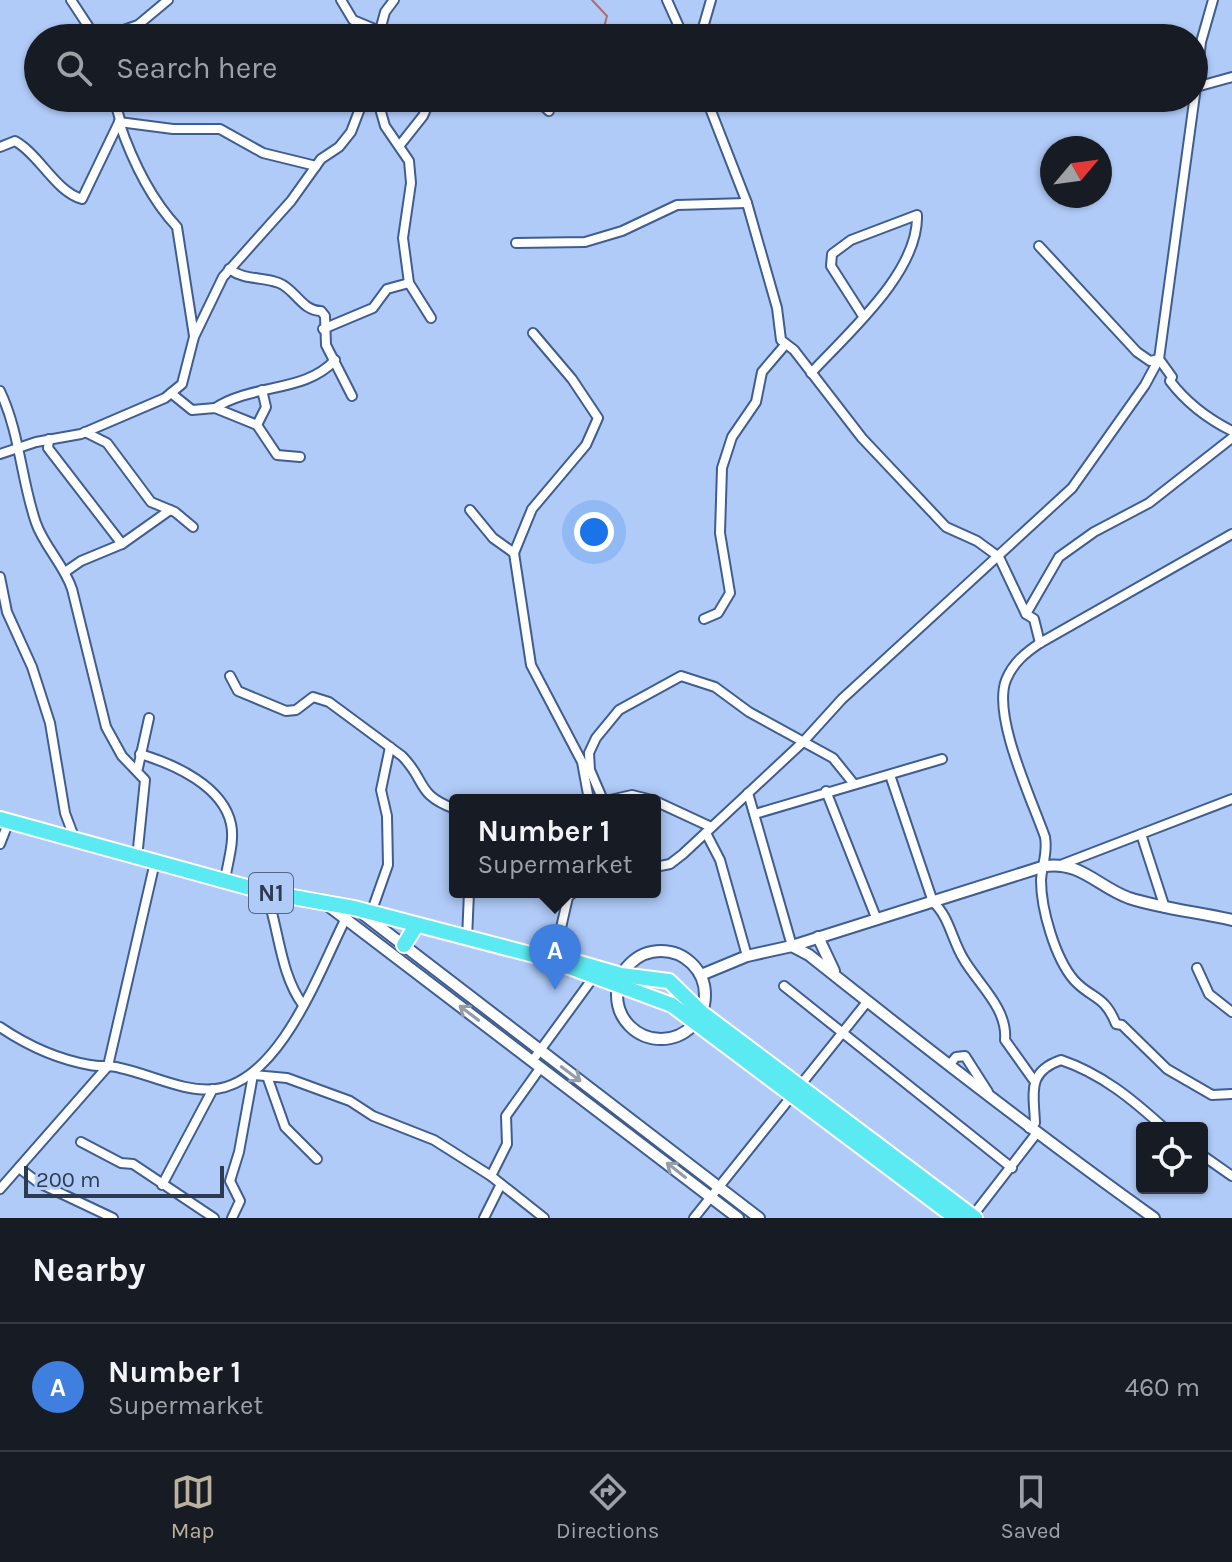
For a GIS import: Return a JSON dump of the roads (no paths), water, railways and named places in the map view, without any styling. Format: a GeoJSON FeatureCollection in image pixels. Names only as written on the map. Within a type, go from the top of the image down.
{"type":"FeatureCollection","features":[{"type":"Feature","properties":{"kind":"highway","name":"N1"},"geometry":{"type":"LineString","coordinates":[[5,820],[265,892],[323,901],[348,911],[371,913],[551,959],[619,981],[699,1017],[973,1217]]}},
{"type":"Feature","properties":{"kind":"highway"},"geometry":{"type":"LineString","coordinates":[[404,945],[416,926]]}},
{"type":"Feature","properties":{"kind":"highway","name":"N1"},"geometry":{"type":"LineString","coordinates":[[551,959],[593,978],[673,982],[699,1017]]}},
{"type":"Feature","properties":{"kind":"highway"},"geometry":{"type":"LineString","coordinates":[[651,997],[660,979]]}},
{"type":"Feature","properties":{"kind":"highway"},"geometry":{"type":"LineString","coordinates":[[672,1005],[681,990]]}},
{"type":"Feature","properties":{"kind":"highway","name":"N1"},"geometry":{"type":"LineString","coordinates":[[796,1090],[956,1218]]}},
{"type":"Feature","properties":{"kind":"street"},"geometry":{"type":"LineString","coordinates":[[71,0],[88,24]]}},
{"type":"Feature","properties":{"kind":"street"},"geometry":{"type":"LineString","coordinates":[[139,24],[168,0]]}},
{"type":"Feature","properties":{"kind":"street"},"geometry":{"type":"LineString","coordinates":[[341,0],[353,20],[360,24]]}},
{"type":"Feature","properties":{"kind":"street"},"geometry":{"type":"LineString","coordinates":[[382,24],[385,12],[394,0]]}},
{"type":"Feature","properties":{"kind":"street"},"geometry":{"type":"LineString","coordinates":[[667,0],[678,24]]}},
{"type":"Feature","properties":{"kind":"street"},"geometry":{"type":"LineString","coordinates":[[704,24],[711,0]]}},
{"type":"Feature","properties":{"kind":"street"},"geometry":{"type":"LineString","coordinates":[[1206,24],[1213,0]]}},
{"type":"Feature","properties":{"kind":"street"},"geometry":{"type":"LineString","coordinates":[[1208,84],[1232,77]]}},
{"type":"Feature","properties":{"kind":"street"},"geometry":{"type":"LineString","coordinates":[[118,112],[139,170],[164,214],[177,227],[189,322],[194,337]]}},
{"type":"Feature","properties":{"kind":"street"},"geometry":{"type":"LineString","coordinates":[[0,454],[85,432],[171,393],[182,384],[194,337],[212,295],[229,269],[291,201],[316,166],[351,132],[359,112]]}},
{"type":"Feature","properties":{"kind":"street"},"geometry":{"type":"LineString","coordinates":[[381,112],[385,126],[409,161],[411,179],[403,238],[409,283],[431,318]]}},
{"type":"Feature","properties":{"kind":"street"},"geometry":{"type":"LineString","coordinates":[[400,145],[425,112]]}},
{"type":"Feature","properties":{"kind":"street"},"geometry":{"type":"LineString","coordinates":[[711,112],[747,203],[785,345],[794,350],[862,438],[946,527],[977,541],[999,557],[1026,614],[1034,619],[1040,643]]}},
{"type":"Feature","properties":{"kind":"street"},"geometry":{"type":"LineString","coordinates":[[661,866],[670,864],[708,830],[803,742],[842,699],[1081,478],[1145,385],[1159,359],[1193,112]]}},
{"type":"Feature","properties":{"kind":"street"},"geometry":{"type":"LineString","coordinates":[[0,147],[15,141],[28,148],[60,183],[82,199],[120,121]]}},
{"type":"Feature","properties":{"kind":"street"},"geometry":{"type":"LineString","coordinates":[[120,121],[173,129],[220,129],[263,153],[316,166]]}},
{"type":"Feature","properties":{"kind":"street"},"geometry":{"type":"LineString","coordinates":[[516,243],[585,242],[622,231],[677,205],[747,203]]}},
{"type":"Feature","properties":{"kind":"street"},"geometry":{"type":"LineString","coordinates":[[811,373],[863,316],[899,273],[915,232],[917,215],[851,240],[832,254],[831,266],[863,316]]}},
{"type":"Feature","properties":{"kind":"street"},"geometry":{"type":"LineString","coordinates":[[1039,246],[1137,352],[1150,361],[1159,359]]}},
{"type":"Feature","properties":{"kind":"street"},"geometry":{"type":"LineString","coordinates":[[229,269],[243,279],[280,283],[313,311],[321,311],[325,316],[323,329],[326,345],[352,396]]}},
{"type":"Feature","properties":{"kind":"street"},"geometry":{"type":"LineString","coordinates":[[323,329],[373,308],[387,289],[409,283]]}},
{"type":"Feature","properties":{"kind":"street"},"geometry":{"type":"LineString","coordinates":[[533,333],[572,379],[598,418],[586,445],[556,484],[537,501],[514,553],[531,665],[582,762],[588,794]]}},
{"type":"Feature","properties":{"kind":"street"},"geometry":{"type":"LineString","coordinates":[[704,619],[718,613],[730,593],[720,533],[722,468],[732,437],[756,402],[762,372],[785,345]]}},
{"type":"Feature","properties":{"kind":"street"},"geometry":{"type":"LineString","coordinates":[[1159,359],[1171,372],[1170,381],[1181,396],[1211,420],[1232,431]]}},
{"type":"Feature","properties":{"kind":"street"},"geometry":{"type":"LineString","coordinates":[[215,408],[233,396],[310,380],[335,360]]}},
{"type":"Feature","properties":{"kind":"street"},"geometry":{"type":"LineString","coordinates":[[257,425],[266,407],[262,390]]}},
{"type":"Feature","properties":{"kind":"street"},"geometry":{"type":"LineString","coordinates":[[0,391],[10,412],[21,473],[37,528],[65,572],[106,727],[122,756],[138,768],[145,784],[137,858]]}},
{"type":"Feature","properties":{"kind":"street"},"geometry":{"type":"LineString","coordinates":[[171,393],[192,410],[215,408],[257,425],[277,455],[300,457]]}},
{"type":"Feature","properties":{"kind":"street"},"geometry":{"type":"LineString","coordinates":[[85,432],[107,443],[151,502],[170,510],[193,527]]}},
{"type":"Feature","properties":{"kind":"street"},"geometry":{"type":"LineString","coordinates":[[1026,614],[1059,557],[1094,532],[1149,503],[1232,438]]}},
{"type":"Feature","properties":{"kind":"street"},"geometry":{"type":"LineString","coordinates":[[49,439],[48,448],[122,544]]}},
{"type":"Feature","properties":{"kind":"street"},"geometry":{"type":"LineString","coordinates":[[65,572],[81,561],[122,544],[170,510]]}},
{"type":"Feature","properties":{"kind":"street"},"geometry":{"type":"LineString","coordinates":[[470,510],[493,538],[514,553]]}},
{"type":"Feature","properties":{"kind":"street"},"geometry":{"type":"LineString","coordinates":[[1232,534],[1040,643],[1016,661],[1002,696],[1012,744],[1045,837],[1045,866],[1041,878],[1049,932],[1074,980],[1098,996],[1116,1024],[1122,1025],[1167,1069],[1212,1095],[1232,1094]]}},
{"type":"Feature","properties":{"kind":"street"},"geometry":{"type":"LineString","coordinates":[[0,577],[7,612],[32,667],[46,711],[63,787],[65,813],[74,837]]}},
{"type":"Feature","properties":{"kind":"street"},"geometry":{"type":"LineString","coordinates":[[230,676],[238,691],[286,711],[296,710],[308,699],[319,697],[390,747],[411,766],[425,794],[449,806]]}},
{"type":"Feature","properties":{"kind":"street"},"geometry":{"type":"LineString","coordinates":[[600,794],[590,770],[589,753],[596,738],[619,710],[674,677],[715,687],[749,712],[833,758],[854,784]]}},
{"type":"Feature","properties":{"kind":"street"},"geometry":{"type":"LineString","coordinates":[[138,768],[149,718]]}},
{"type":"Feature","properties":{"kind":"street"},"geometry":{"type":"LineString","coordinates":[[371,913],[388,865],[387,816],[381,790],[390,747]]}},
{"type":"Feature","properties":{"kind":"street"},"geometry":{"type":"LineString","coordinates":[[140,754],[193,778],[218,797],[231,825],[225,881]]}},
{"type":"Feature","properties":{"kind":"street"},"geometry":{"type":"LineString","coordinates":[[755,814],[942,759]]}},
{"type":"Feature","properties":{"kind":"street"},"geometry":{"type":"LineString","coordinates":[[890,775],[933,902],[941,909],[964,961],[973,969],[984,992],[997,1005],[1006,1027],[1005,1040],[1035,1082]]}},
{"type":"Feature","properties":{"kind":"street"},"geometry":{"type":"LineString","coordinates":[[826,791],[877,920]]}},
{"type":"Feature","properties":{"kind":"street"},"geometry":{"type":"LineString","coordinates":[[748,793],[792,946],[988,1092],[1033,1131],[1154,1218]]}},
{"type":"Feature","properties":{"kind":"street"},"geometry":{"type":"LineString","coordinates":[[701,975],[747,956],[792,946],[1045,866],[1063,864],[1232,799]]}},
{"type":"Feature","properties":{"kind":"street"},"geometry":{"type":"LineString","coordinates":[[661,805],[708,830],[720,860],[747,956]]}},
{"type":"Feature","properties":{"kind":"street"},"geometry":{"type":"LineString","coordinates":[[0,844],[5,820]]}},
{"type":"Feature","properties":{"kind":"street"},"geometry":{"type":"LineString","coordinates":[[1141,834],[1165,908]]}},
{"type":"Feature","properties":{"kind":"street"},"geometry":{"type":"LineString","coordinates":[[0,1189],[108,1066],[155,862]]}},
{"type":"Feature","properties":{"kind":"street"},"geometry":{"type":"LineString","coordinates":[[1063,864],[1090,874],[1125,897],[1232,920]]}},
{"type":"Feature","properties":{"kind":"street"},"geometry":{"type":"LineString","coordinates":[[265,892],[278,927],[283,961],[294,993],[303,1005]]}},
{"type":"Feature","properties":{"kind":"street"},"geometry":{"type":"LineString","coordinates":[[467,939],[469,898]]}},
{"type":"Feature","properties":{"kind":"street"},"geometry":{"type":"LineString","coordinates":[[551,959],[568,898]]}},
{"type":"Feature","properties":{"kind":"street"},"geometry":{"type":"LineString","coordinates":[[232,1218],[240,1201],[230,1181],[239,1152],[253,1075],[298,1018],[348,911]]}},
{"type":"Feature","properties":{"kind":"street"},"geometry":{"type":"LineString","coordinates":[[348,911],[404,945],[510,1028],[538,1059],[586,1101],[738,1218]]}},
{"type":"Feature","properties":{"kind":"street"},"geometry":{"type":"LineString","coordinates":[[348,911],[502,1038],[593,1090],[759,1218]]}},
{"type":"Feature","properties":{"kind":"street"},"geometry":{"type":"LineString","coordinates":[[818,937],[837,977]]}},
{"type":"Feature","properties":{"kind":"street"},"geometry":{"type":"LineString","coordinates":[[660,950],[684,956],[701,975],[706,991],[699,1017],[676,1037],[646,1037],[623,1018],[619,981],[636,958],[660,950]]}},
{"type":"Feature","properties":{"kind":"street"},"geometry":{"type":"LineString","coordinates":[[1197,968],[1209,994],[1232,1012]]}},
{"type":"Feature","properties":{"kind":"street"},"geometry":{"type":"LineString","coordinates":[[491,1176],[507,1144],[506,1116],[538,1059],[593,978]]}},
{"type":"Feature","properties":{"kind":"street"},"geometry":{"type":"LineString","coordinates":[[784,986],[1012,1168]]}},
{"type":"Feature","properties":{"kind":"street"},"geometry":{"type":"LineString","coordinates":[[694,1218],[867,1002]]}},
{"type":"Feature","properties":{"kind":"street"},"geometry":{"type":"LineString","coordinates":[[0,1027],[41,1052],[88,1065],[108,1066],[213,1089],[253,1075],[268,1079],[287,1078],[350,1101],[373,1116],[434,1140],[491,1176],[544,1218]]}},
{"type":"Feature","properties":{"kind":"street"},"geometry":{"type":"LineString","coordinates":[[502,1038],[510,1028]]}},
{"type":"Feature","properties":{"kind":"street"},"geometry":{"type":"LineString","coordinates":[[973,1217],[1012,1168],[1033,1131],[1035,1123],[1031,1096],[1035,1082],[1042,1070],[1061,1060],[1089,1070],[1157,1122]]}},
{"type":"Feature","properties":{"kind":"street"},"geometry":{"type":"LineString","coordinates":[[268,1079],[285,1127],[317,1159]]}},
{"type":"Feature","properties":{"kind":"street"},"geometry":{"type":"LineString","coordinates":[[162,1185],[213,1089]]}},
{"type":"Feature","properties":{"kind":"street"},"geometry":{"type":"LineString","coordinates":[[586,1101],[593,1090]]}},
{"type":"Feature","properties":{"kind":"street"},"geometry":{"type":"LineString","coordinates":[[650,1151],[657,1140]]}},
{"type":"Feature","properties":{"kind":"street"},"geometry":{"type":"LineString","coordinates":[[81,1142],[121,1163],[133,1164],[214,1218]]}},
{"type":"Feature","properties":{"kind":"street"},"geometry":{"type":"LineString","coordinates":[[1208,1159],[1232,1176]]}},
{"type":"Feature","properties":{"kind":"street"},"geometry":{"type":"LineString","coordinates":[[19,1168],[48,1187],[113,1218]]}},
{"type":"Feature","properties":{"kind":"street"},"geometry":{"type":"LineString","coordinates":[[484,1218],[501,1184]]}},
{"type":"Feature","properties":{"kind":"waterway"},"geometry":{"type":"LineString","coordinates":[[592,0],[607,16],[605,24]]}},
{"type":"Feature","properties":{"kind":"place","name":"Number 1"},"geometry":{"type":"Point","coordinates":[555,990]}}]}
